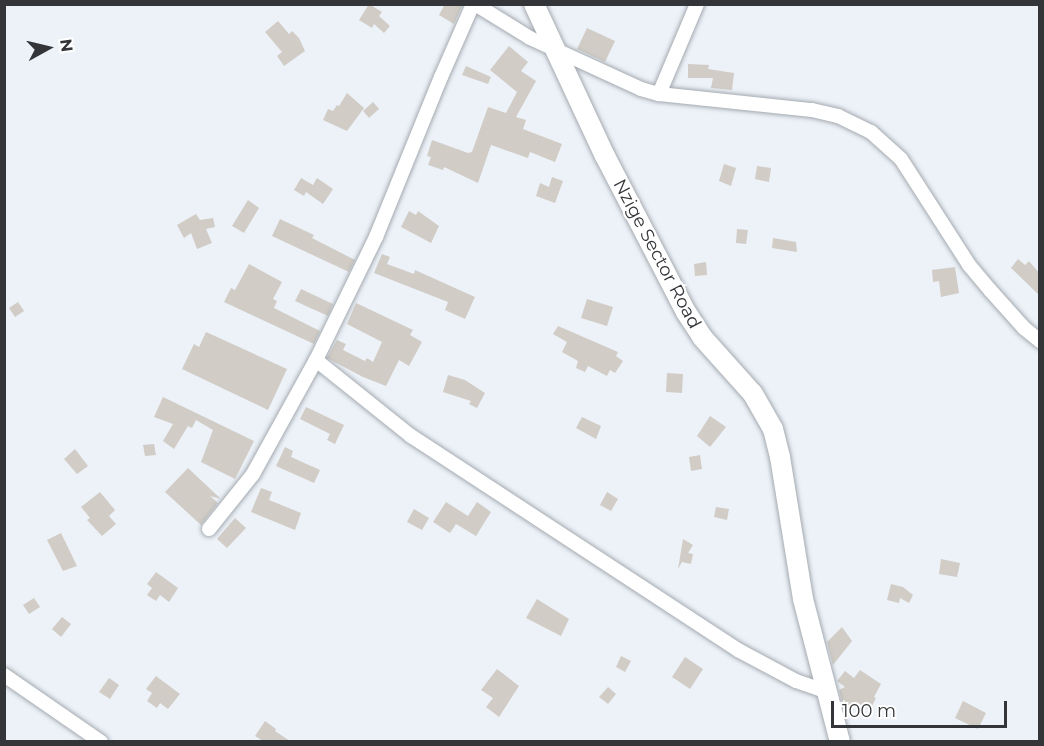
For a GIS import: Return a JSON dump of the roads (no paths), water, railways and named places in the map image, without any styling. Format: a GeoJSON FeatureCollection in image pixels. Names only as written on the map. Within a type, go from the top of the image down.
{"type":"FeatureCollection","features":[{"type":"Feature","properties":{"kind":"main road","name":"Nzige Sector Road"},"geometry":{"type":"LineString","coordinates":[[534,4],[551,46],[686,312],[702,337],[746,386],[768,418],[780,457],[803,599],[825,691],[840,741]]}},
{"type":"Feature","properties":{"kind":"street"},"geometry":{"type":"LineString","coordinates":[[209,529],[253,474],[316,360],[376,237],[441,77],[474,4],[530,38],[551,46],[618,81],[659,94],[812,110],[838,116],[871,132],[901,159],[983,282],[1024,328],[1040,341]]}},
{"type":"Feature","properties":{"kind":"street"},"geometry":{"type":"LineString","coordinates":[[659,94],[697,4]]}},
{"type":"Feature","properties":{"kind":"street"},"geometry":{"type":"LineString","coordinates":[[316,360],[411,436],[738,650],[796,681],[825,691]]}},
{"type":"Feature","properties":{"kind":"street"},"geometry":{"type":"LineString","coordinates":[[4,675],[101,741]]}}]}
